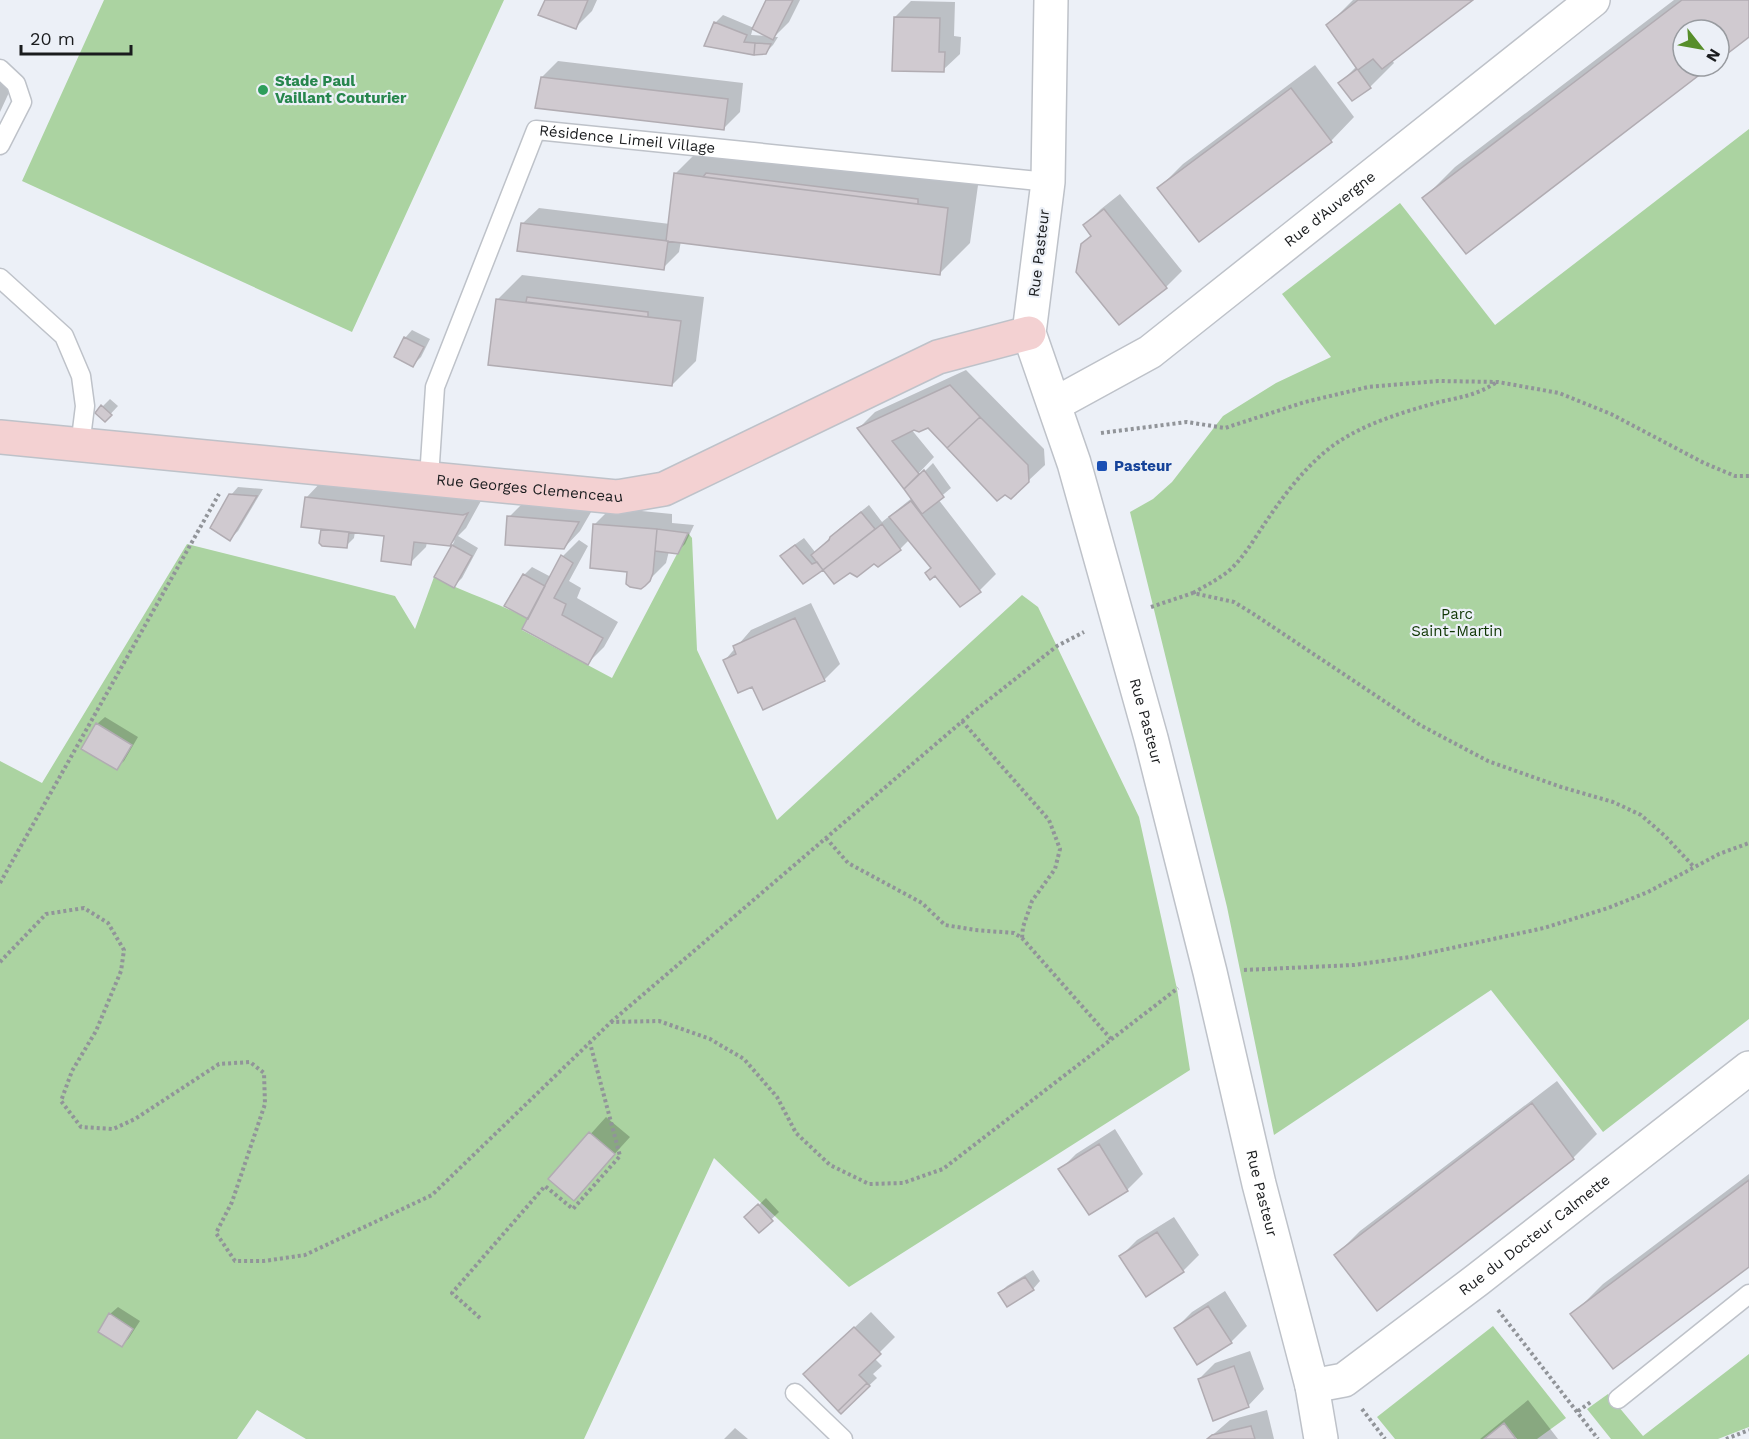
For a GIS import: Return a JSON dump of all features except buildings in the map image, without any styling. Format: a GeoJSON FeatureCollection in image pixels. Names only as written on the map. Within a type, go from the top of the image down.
{"type":"FeatureCollection","features":[{"type":"Feature","properties":{"kind":"street","name":"Rue Pasteur"},"geometry":{"type":"LineString","coordinates":[[1051,0],[1048,182],[1029,333],[1077,474],[1151,738],[1210,972],[1259,1184],[1312,1386],[1321,1439]]}},
{"type":"Feature","properties":{"kind":"street","name":"Rue d'Auvergne"},"geometry":{"type":"LineString","coordinates":[[1055,404],[1150,352],[1593,0]]}},
{"type":"Feature","properties":{"kind":"street","name":"Rue Georges Clemenceau"},"geometry":{"type":"LineString","coordinates":[[0,437],[228,461],[617,497],[664,489],[938,357],[1029,333]]}},
{"type":"Feature","properties":{"kind":"street","name":"Rue du Docteur Calmette"},"geometry":{"type":"LineString","coordinates":[[1312,1386],[1344,1380],[1477,1280],[1749,1068]]}},
{"type":"Feature","properties":{"kind":"lane"},"geometry":{"type":"LineString","coordinates":[[0,69],[16,84],[22,102],[0,145]]}},
{"type":"Feature","properties":{"kind":"lane","name":"Résidence Limeil Village"},"geometry":{"type":"LineString","coordinates":[[429,478],[435,387],[536,130],[1048,182]]}},
{"type":"Feature","properties":{"kind":"lane"},"geometry":{"type":"LineString","coordinates":[[0,278],[64,336],[81,376],[85,406],[80,446]]}},
{"type":"Feature","properties":{"kind":"lane"},"geometry":{"type":"LineString","coordinates":[[1618,1399],[1749,1294]]}},
{"type":"Feature","properties":{"kind":"lane"},"geometry":{"type":"LineString","coordinates":[[795,1393],[843,1439]]}},
{"type":"Feature","properties":{"kind":"path"},"geometry":{"type":"LineString","coordinates":[[1102,444],[1099,433],[1187,422],[1225,428],[1305,402],[1368,387],[1438,381],[1497,382],[1559,393],[1611,414],[1704,463],[1735,476],[1749,476]]}},
{"type":"Feature","properties":{"kind":"path"},"geometry":{"type":"LineString","coordinates":[[0,962],[46,915],[84,908],[108,923],[124,950],[121,971],[96,1031],[72,1071],[61,1101],[81,1126],[112,1129],[135,1119],[219,1064],[250,1062],[264,1073],[265,1104],[232,1202],[216,1233],[235,1262],[264,1261],[305,1255],[432,1196],[611,1022],[962,722],[1057,646],[1117,616],[1193,593],[1232,567],[1251,544],[1284,495],[1307,468],[1358,430],[1390,417],[1480,393],[1497,382]]}},
{"type":"Feature","properties":{"kind":"path"},"geometry":{"type":"LineString","coordinates":[[0,883],[224,485],[228,461]]}},
{"type":"Feature","properties":{"kind":"path"},"geometry":{"type":"LineString","coordinates":[[1193,593],[1234,602],[1420,725],[1488,760],[1561,788],[1613,802],[1641,815],[1665,836],[1694,867]]}},
{"type":"Feature","properties":{"kind":"path"},"geometry":{"type":"LineString","coordinates":[[962,722],[1049,820],[1060,849],[1055,869],[1032,901],[1023,927],[1022,939]]}},
{"type":"Feature","properties":{"kind":"path"},"geometry":{"type":"LineString","coordinates":[[825,838],[848,863],[922,903],[945,925],[1014,933],[1022,939],[1111,1039]]}},
{"type":"Feature","properties":{"kind":"path"},"geometry":{"type":"LineString","coordinates":[[611,1022],[659,1021],[710,1040],[744,1059],[777,1097],[796,1133],[830,1165],[868,1184],[903,1183],[943,1169],[1177,988],[1210,972],[1354,965],[1472,945],[1544,928],[1608,908],[1648,892],[1719,854],[1749,843]]}},
{"type":"Feature","properties":{"kind":"path"},"geometry":{"type":"LineString","coordinates":[[480,1318],[452,1293],[545,1185],[573,1209],[620,1156],[589,1042]]}},
{"type":"Feature","properties":{"kind":"path"},"geometry":{"type":"LineString","coordinates":[[1506,1303],[1497,1310],[1598,1439]]}},
{"type":"Feature","properties":{"kind":"path"},"geometry":{"type":"LineString","coordinates":[[1726,1439],[1749,1430]]}},
{"type":"Feature","properties":{"kind":"green space","name":"Stade Paul Vaillant Couturier"},"geometry":{"type":"Polygon","coordinates":[[[104,0],[504,0],[352,332],[22,181],[104,0]]]}},
{"type":"Feature","properties":{"kind":"green space","name":"Parc Saint-Martin"},"geometry":{"type":"Polygon","coordinates":[[[1749,129],[1749,1019],[1603,1132],[1491,990],[1274,1135],[1227,907],[1130,512],[1153,499],[1172,482],[1223,416],[1276,383],[1331,357],[1282,294],[1400,203],[1495,325],[1749,129]]]}},
{"type":"Feature","properties":{"kind":"green space"},"geometry":{"type":"Polygon","coordinates":[[[688,533],[692,538],[697,650],[777,820],[1022,595],[1038,607],[1139,817],[1177,989],[1190,1070],[849,1287],[714,1158],[584,1439],[306,1439],[257,1410],[237,1439],[0,1439],[0,761],[42,783],[187,544],[395,596],[415,629],[434,577],[528,619],[522,630],[612,678],[688,533]]]}},
{"type":"Feature","properties":{"kind":"green space"},"geometry":{"type":"Polygon","coordinates":[[[1493,1326],[1566,1418],[1537,1439],[1517,1439],[1504,1423],[1484,1439],[1395,1439],[1377,1417],[1493,1326]]]}},
{"type":"Feature","properties":{"kind":"green space"},"geometry":{"type":"Polygon","coordinates":[[[1749,1354],[1749,1427],[1718,1439],[1611,1439],[1587,1409],[1608,1394],[1643,1436],[1749,1354]]]}},
{"type":"Feature","properties":{"kind":"place","name":"Stade Paul Vaillant Couturier"},"geometry":{"type":"Point","coordinates":[263,90]}},
{"type":"Feature","properties":{"kind":"place","name":"Pasteur"},"geometry":{"type":"Point","coordinates":[1102,466]}}]}
